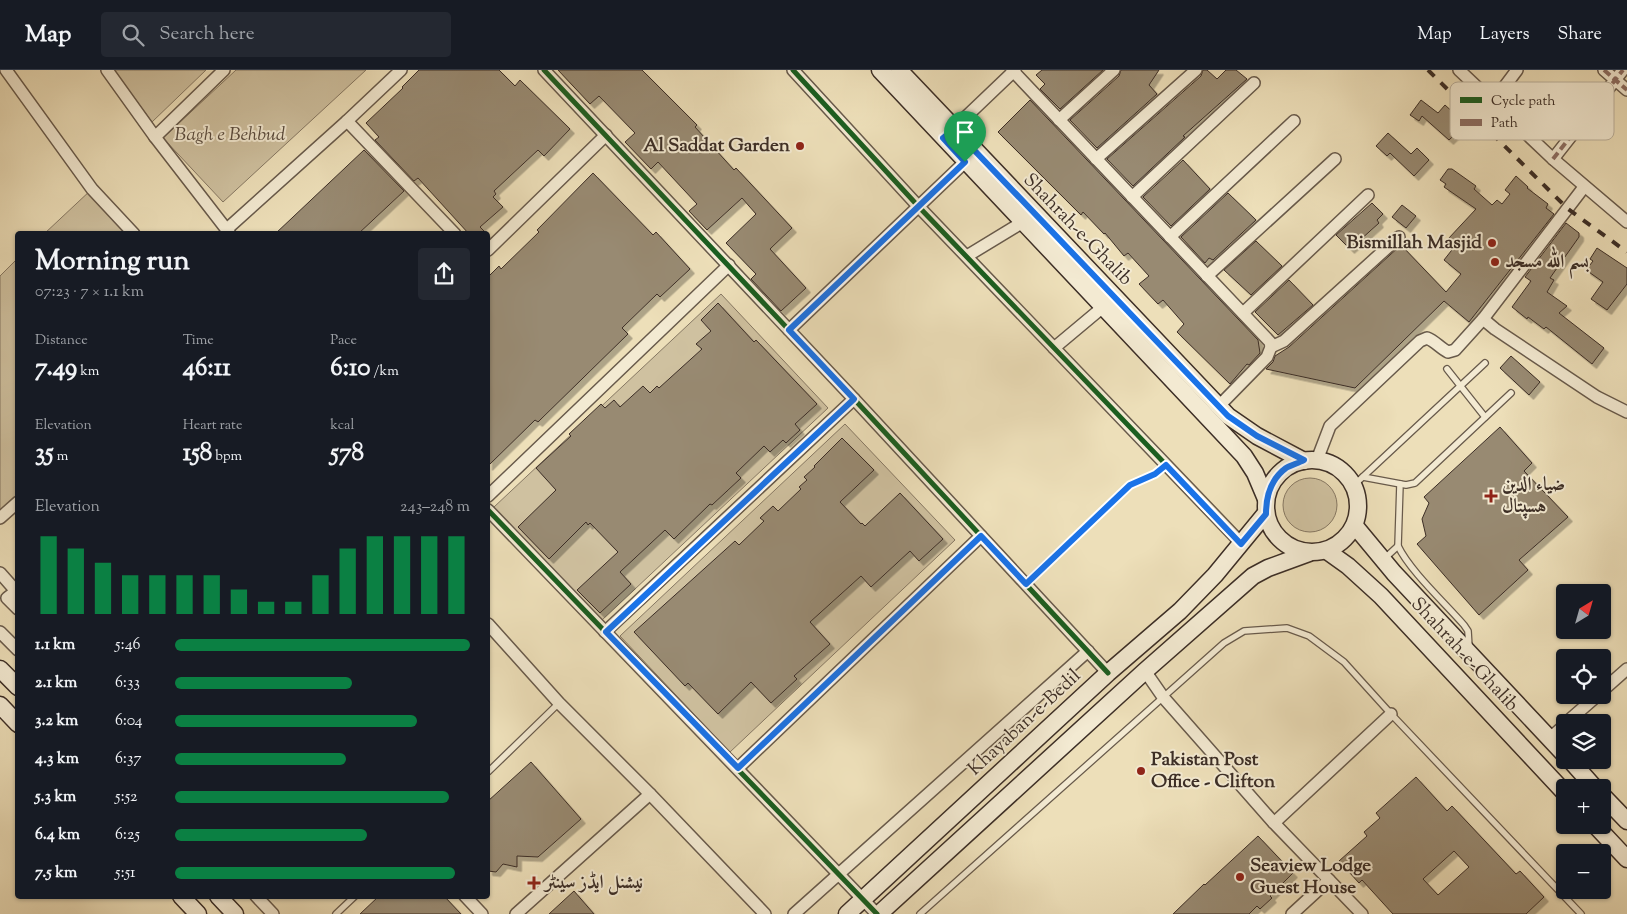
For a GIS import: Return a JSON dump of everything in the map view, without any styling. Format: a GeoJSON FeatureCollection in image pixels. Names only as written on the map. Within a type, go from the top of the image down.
{"type":"FeatureCollection","features":[{"type":"Feature","properties":{"kind":"main road","name":"Shahrah-e-Ghalib"},"geometry":{"type":"LineString","coordinates":[[880,70],[948,134],[1218,413]]}},
{"type":"Feature","properties":{"kind":"main road","name":"Shahrah-e-Ghalib"},"geometry":{"type":"LineString","coordinates":[[899,70],[948,134],[965,162],[1103,306],[1218,413]]}},
{"type":"Feature","properties":{"kind":"main road"},"geometry":{"type":"LineString","coordinates":[[878,914],[1145,671],[1253,576],[1268,568],[1309,553],[1327,551],[1344,541],[1355,526],[1359,511],[1358,482],[1351,480],[1340,469],[1329,463],[1311,460],[1257,436],[1218,413]]}},
{"type":"Feature","properties":{"kind":"main road"},"geometry":{"type":"LineString","coordinates":[[1218,413],[1255,473],[1274,533],[1289,547],[1309,553]]}},
{"type":"Feature","properties":{"kind":"main road"},"geometry":{"type":"LineString","coordinates":[[1266,506],[1273,481],[1286,468],[1311,460]]}},
{"type":"Feature","properties":{"kind":"main road","name":"Khayaban-e-Bedil"},"geometry":{"type":"LineString","coordinates":[[847,914],[1108,673],[1180,611],[1215,575],[1241,544],[1266,506]]}},
{"type":"Feature","properties":{"kind":"main road","name":"Shahrah-e-Ghalib"},"geometry":{"type":"LineString","coordinates":[[1355,526],[1382,560],[1556,746]]}},
{"type":"Feature","properties":{"kind":"main road","name":"Shahrah-e-Ghalib"},"geometry":{"type":"LineString","coordinates":[[1327,551],[1354,571],[1381,596],[1556,783]]}},
{"type":"Feature","properties":{"kind":"main road"},"geometry":{"type":"LineString","coordinates":[[0,669],[15,684]]}},
{"type":"Feature","properties":{"kind":"main road"},"geometry":{"type":"LineString","coordinates":[[0,705],[15,721]]}},
{"type":"Feature","properties":{"kind":"main road"},"geometry":{"type":"LineString","coordinates":[[1578,769],[1587,779]]}},
{"type":"Feature","properties":{"kind":"main road"},"geometry":{"type":"LineString","coordinates":[[1611,804],[1627,821]]}},
{"type":"Feature","properties":{"kind":"main road"},"geometry":{"type":"LineString","coordinates":[[1603,834],[1627,859]]}},
{"type":"Feature","properties":{"kind":"main road"},"geometry":{"type":"LineString","coordinates":[[185,899],[198,914]]}},
{"type":"Feature","properties":{"kind":"main road"},"geometry":{"type":"LineString","coordinates":[[221,899],[235,914]]}},
{"type":"Feature","properties":{"kind":"street"},"geometry":{"type":"LineString","coordinates":[[6,70],[92,189],[131,231]]}},
{"type":"Feature","properties":{"kind":"street"},"geometry":{"type":"LineString","coordinates":[[107,70],[154,137],[228,231]]}},
{"type":"Feature","properties":{"kind":"street"},"geometry":{"type":"LineString","coordinates":[[154,137],[224,70]]}},
{"type":"Feature","properties":{"kind":"street"},"geometry":{"type":"LineString","coordinates":[[230,231],[401,70]]}},
{"type":"Feature","properties":{"kind":"street"},"geometry":{"type":"LineString","coordinates":[[544,70],[854,399],[1108,673]]}},
{"type":"Feature","properties":{"kind":"street"},"geometry":{"type":"LineString","coordinates":[[793,70],[918,206],[1241,544]]}},
{"type":"Feature","properties":{"kind":"street"},"geometry":{"type":"LineString","coordinates":[[948,134],[1013,70],[1270,342],[1271,347],[1267,357],[1218,413]]}},
{"type":"Feature","properties":{"kind":"street"},"geometry":{"type":"LineString","coordinates":[[1059,120],[1114,70]]}},
{"type":"Feature","properties":{"kind":"street"},"geometry":{"type":"LineString","coordinates":[[1096,158],[1196,70]]}},
{"type":"Feature","properties":{"kind":"street"},"geometry":{"type":"LineString","coordinates":[[1460,70],[1472,82]]}},
{"type":"Feature","properties":{"kind":"street"},"geometry":{"type":"LineString","coordinates":[[1508,82],[1517,70]]}},
{"type":"Feature","properties":{"kind":"street"},"geometry":{"type":"LineString","coordinates":[[1604,70],[1619,75],[1627,90]]}},
{"type":"Feature","properties":{"kind":"street"},"geometry":{"type":"LineString","coordinates":[[1132,197],[1254,83]]}},
{"type":"Feature","properties":{"kind":"street"},"geometry":{"type":"LineString","coordinates":[[347,121],[452,231]]}},
{"type":"Feature","properties":{"kind":"street"},"geometry":{"type":"LineString","coordinates":[[1170,236],[1294,121]]}},
{"type":"Feature","properties":{"kind":"street"},"geometry":{"type":"LineString","coordinates":[[490,248],[606,135]]}},
{"type":"Feature","properties":{"kind":"street"},"geometry":{"type":"LineString","coordinates":[[1533,140],[1584,187],[1627,222]]}},
{"type":"Feature","properties":{"kind":"street"},"geometry":{"type":"LineString","coordinates":[[1553,159],[1568,140]]}},
{"type":"Feature","properties":{"kind":"street"},"geometry":{"type":"LineString","coordinates":[[1207,276],[1335,159]]}},
{"type":"Feature","properties":{"kind":"street"},"geometry":{"type":"LineString","coordinates":[[789,330],[965,162]]}},
{"type":"Feature","properties":{"kind":"street"},"geometry":{"type":"LineString","coordinates":[[1311,460],[1330,426],[1420,341],[1427,338],[1448,352],[1455,350],[1483,319],[1584,187]]}},
{"type":"Feature","properties":{"kind":"street"},"geometry":{"type":"LineString","coordinates":[[1243,313],[1368,195]]}},
{"type":"Feature","properties":{"kind":"street"},"geometry":{"type":"LineString","coordinates":[[966,256],[1023,222]]}},
{"type":"Feature","properties":{"kind":"street"},"geometry":{"type":"LineString","coordinates":[[1271,347],[1284,341],[1399,237]]}},
{"type":"Feature","properties":{"kind":"street"},"geometry":{"type":"LineString","coordinates":[[490,494],[729,266]]}},
{"type":"Feature","properties":{"kind":"street"},"geometry":{"type":"LineString","coordinates":[[1054,348],[1103,306]]}},
{"type":"Feature","properties":{"kind":"street"},"geometry":{"type":"LineString","coordinates":[[1483,319],[1597,397],[1627,412]]}},
{"type":"Feature","properties":{"kind":"street"},"geometry":{"type":"LineString","coordinates":[[606,632],[854,399]]}},
{"type":"Feature","properties":{"kind":"street"},"geometry":{"type":"LineString","coordinates":[[0,518],[15,505]]}},
{"type":"Feature","properties":{"kind":"street"},"geometry":{"type":"LineString","coordinates":[[490,512],[878,914]]}},
{"type":"Feature","properties":{"kind":"street"},"geometry":{"type":"LineString","coordinates":[[738,768],[981,536]]}},
{"type":"Feature","properties":{"kind":"street"},"geometry":{"type":"LineString","coordinates":[[0,573],[15,590]]}},
{"type":"Feature","properties":{"kind":"street"},"geometry":{"type":"LineString","coordinates":[[15,592],[7,598],[15,606]]}},
{"type":"Feature","properties":{"kind":"street"},"geometry":{"type":"LineString","coordinates":[[490,626],[559,703],[650,794],[765,914]]}},
{"type":"Feature","properties":{"kind":"street"},"geometry":{"type":"LineString","coordinates":[[0,632],[15,647]]}},
{"type":"Feature","properties":{"kind":"street"},"geometry":{"type":"LineString","coordinates":[[794,914],[1088,651]]}},
{"type":"Feature","properties":{"kind":"street"},"geometry":{"type":"LineString","coordinates":[[1611,683],[1627,669]]}},
{"type":"Feature","properties":{"kind":"street"},"geometry":{"type":"LineString","coordinates":[[1145,671],[1163,697],[1274,823],[1362,914]]}},
{"type":"Feature","properties":{"kind":"street"},"geometry":{"type":"LineString","coordinates":[[1577,714],[1588,704]]}},
{"type":"Feature","properties":{"kind":"street"},"geometry":{"type":"LineString","coordinates":[[1274,823],[1391,714]]}},
{"type":"Feature","properties":{"kind":"street"},"geometry":{"type":"LineString","coordinates":[[1549,739],[1556,733]]}},
{"type":"Feature","properties":{"kind":"street"},"geometry":{"type":"LineString","coordinates":[[516,914],[650,794]]}},
{"type":"Feature","properties":{"kind":"street"},"geometry":{"type":"LineString","coordinates":[[1292,914],[1329,880]]}},
{"type":"Feature","properties":{"kind":"street"},"geometry":{"type":"LineString","coordinates":[[259,899],[273,914]]}},
{"type":"Feature","properties":{"kind":"street"},"geometry":{"type":"LineString","coordinates":[[468,899],[482,914]]}},
{"type":"Feature","properties":{"kind":"lane"},"geometry":{"type":"LineString","coordinates":[[1358,482],[1486,363]]}},
{"type":"Feature","properties":{"kind":"lane"},"geometry":{"type":"LineString","coordinates":[[1446,369],[1485,417]]}},
{"type":"Feature","properties":{"kind":"lane"},"geometry":{"type":"LineString","coordinates":[[1358,482],[1406,485],[1415,482],[1510,393]]}},
{"type":"Feature","properties":{"kind":"lane"},"geometry":{"type":"LineString","coordinates":[[1026,584],[1130,485],[1155,474],[1166,465]]}},
{"type":"Feature","properties":{"kind":"lane"},"geometry":{"type":"LineString","coordinates":[[1400,484],[1398,546],[1419,575],[1464,625],[1469,638],[1470,654]]}},
{"type":"Feature","properties":{"kind":"lane"},"geometry":{"type":"LineString","coordinates":[[1382,560],[1398,546]]}},
{"type":"Feature","properties":{"kind":"lane"},"geometry":{"type":"LineString","coordinates":[[920,914],[1224,643],[1244,631],[1287,628],[1309,636],[1344,662],[1391,714],[1582,914]]}},
{"type":"Feature","properties":{"kind":"lane"},"geometry":{"type":"LineString","coordinates":[[490,770],[559,703]]}},
{"type":"Feature","properties":{"kind":"lane"},"geometry":{"type":"LineString","coordinates":[[336,914],[352,899]]}},
{"type":"Feature","properties":{"kind":"green space"},"geometry":{"type":"Polygon","coordinates":[[[114,70],[206,70],[152,122],[114,70]]]}},
{"type":"Feature","properties":{"kind":"green space","name":"Bagh e Behbud"},"geometry":{"type":"Polygon","coordinates":[[[236,70],[366,70],[223,202],[163,138],[236,70]]]}},
{"type":"Feature","properties":{"kind":"green space"},"geometry":{"type":"Polygon","coordinates":[[[92,189],[131,231],[47,231],[92,189]]]}},
{"type":"Feature","properties":{"kind":"green space"},"geometry":{"type":"Polygon","coordinates":[[[15,261],[15,504],[0,518],[0,276],[15,261]]]}},
{"type":"Feature","properties":{"kind":"green space"},"geometry":{"type":"Polygon","coordinates":[[[721,294],[828,408],[602,620],[494,507],[721,294]]]}},
{"type":"Feature","properties":{"kind":"green space"},"geometry":{"type":"Polygon","coordinates":[[[845,424],[955,540],[730,752],[620,636],[845,424]]]}},
{"type":"Feature","properties":{"kind":"green space"},"geometry":{"type":"Polygon","coordinates":[[[1305,478],[1315,478],[1325,482],[1333,490],[1337,505],[1333,520],[1325,528],[1315,532],[1305,532],[1295,528],[1287,520],[1283,510],[1283,500],[1287,490],[1295,482],[1305,478]]]}},
{"type":"Feature","properties":{"kind":"building"},"geometry":{"type":"Polygon","coordinates":[[[419,70],[499,70],[515,86],[520,80],[570,129],[544,156],[538,150],[494,191],[496,194],[493,197],[503,207],[480,227],[484,231],[466,231],[418,178],[414,181],[375,140],[379,137],[366,123],[419,70]]]}},
{"type":"Feature","properties":{"kind":"building"},"geometry":{"type":"Polygon","coordinates":[[[558,70],[642,70],[697,125],[695,127],[734,170],[736,168],[792,228],[770,249],[806,288],[781,311],[751,279],[756,274],[726,243],[756,214],[742,198],[707,230],[689,211],[697,204],[658,162],[651,169],[625,142],[635,133],[599,96],[590,104],[558,70]]]}},
{"type":"Feature","properties":{"kind":"building"},"geometry":{"type":"Polygon","coordinates":[[[1042,70],[1103,70],[1060,109],[1040,89],[1045,84],[1036,75],[1042,70]]]}},
{"type":"Feature","properties":{"kind":"building"},"geometry":{"type":"Polygon","coordinates":[[[1121,70],[1159,70],[1149,85],[1157,94],[1097,148],[1070,120],[1119,76],[1121,70]]]}},
{"type":"Feature","properties":{"kind":"building"},"geometry":{"type":"Polygon","coordinates":[[[1203,70],[1207,70],[1217,79],[1226,70],[1236,70],[1247,79],[1183,136],[1185,137],[1133,186],[1107,159],[1201,76],[1203,70]]]}},
{"type":"Feature","properties":{"kind":"building"},"geometry":{"type":"Polygon","coordinates":[[[1030,100],[1258,340],[1260,353],[1249,365],[1247,364],[1230,384],[1177,332],[1184,324],[1163,300],[1158,304],[1139,284],[1149,276],[1128,253],[1124,256],[1105,233],[1083,212],[1081,215],[998,132],[1030,100]]]}},
{"type":"Feature","properties":{"kind":"building"},"geometry":{"type":"Polygon","coordinates":[[[1421,100],[1438,113],[1445,105],[1450,110],[1450,139],[1422,116],[1419,121],[1410,115],[1421,100]]]}},
{"type":"Feature","properties":{"kind":"building"},"geometry":{"type":"Polygon","coordinates":[[[1388,133],[1411,154],[1417,148],[1429,160],[1414,176],[1390,153],[1387,156],[1376,146],[1388,133]]]}},
{"type":"Feature","properties":{"kind":"building"},"geometry":{"type":"Polygon","coordinates":[[[364,150],[404,191],[361,231],[278,231],[364,150]]]}},
{"type":"Feature","properties":{"kind":"building"},"geometry":{"type":"Polygon","coordinates":[[[1183,160],[1210,189],[1171,226],[1143,197],[1183,160]]]}},
{"type":"Feature","properties":{"kind":"building"},"geometry":{"type":"Polygon","coordinates":[[[1448,169],[1452,169],[1476,186],[1474,189],[1492,205],[1497,200],[1502,204],[1510,194],[1505,190],[1516,176],[1527,188],[1548,204],[1546,208],[1554,214],[1469,322],[1444,301],[1355,388],[1266,369],[1273,362],[1275,356],[1289,347],[1401,245],[1446,292],[1461,274],[1444,260],[1455,246],[1448,239],[1476,209],[1444,187],[1446,184],[1440,180],[1448,169]]]}},
{"type":"Feature","properties":{"kind":"building"},"geometry":{"type":"Polygon","coordinates":[[[593,173],[653,235],[656,232],[690,269],[660,297],[657,294],[622,328],[628,334],[538,422],[535,420],[490,464],[490,275],[499,266],[501,269],[539,232],[537,230],[593,173]]]}},
{"type":"Feature","properties":{"kind":"building"},"geometry":{"type":"Polygon","coordinates":[[[1228,193],[1256,220],[1213,260],[1209,258],[1205,263],[1181,237],[1228,193]]]}},
{"type":"Feature","properties":{"kind":"building"},"geometry":{"type":"Polygon","coordinates":[[[1372,203],[1383,214],[1377,220],[1379,223],[1350,249],[1336,235],[1372,203]]]}},
{"type":"Feature","properties":{"kind":"building"},"geometry":{"type":"Polygon","coordinates":[[[1402,205],[1416,216],[1406,228],[1392,217],[1402,205]]]}},
{"type":"Feature","properties":{"kind":"building"},"geometry":{"type":"Polygon","coordinates":[[[1566,223],[1579,233],[1579,237],[1550,278],[1554,280],[1547,292],[1567,306],[1559,313],[1604,348],[1592,364],[1546,327],[1544,329],[1528,317],[1527,319],[1512,307],[1531,281],[1525,277],[1566,223]]]}},
{"type":"Feature","properties":{"kind":"building"},"geometry":{"type":"Polygon","coordinates":[[[1256,241],[1282,266],[1251,295],[1224,270],[1256,241]]]}},
{"type":"Feature","properties":{"kind":"building"},"geometry":{"type":"Polygon","coordinates":[[[1597,248],[1627,268],[1627,284],[1607,310],[1591,299],[1603,282],[1586,270],[1593,261],[1590,259],[1597,248]]]}},
{"type":"Feature","properties":{"kind":"building"},"geometry":{"type":"Polygon","coordinates":[[[1289,280],[1313,305],[1278,335],[1255,312],[1289,280]]]}},
{"type":"Feature","properties":{"kind":"building"},"geometry":{"type":"Polygon","coordinates":[[[718,303],[754,342],[756,340],[817,404],[795,424],[800,430],[786,443],[783,440],[770,452],[764,446],[736,473],[741,478],[712,505],[710,504],[674,539],[665,530],[620,572],[631,584],[600,613],[577,590],[618,552],[590,523],[588,525],[586,522],[549,559],[518,527],[556,490],[536,468],[571,436],[569,434],[601,404],[605,408],[614,400],[620,407],[643,386],[650,393],[657,386],[659,388],[702,349],[696,344],[711,331],[701,320],[718,303]]]}},
{"type":"Feature","properties":{"kind":"building"},"geometry":{"type":"Polygon","coordinates":[[[1511,356],[1540,382],[1529,395],[1500,368],[1511,356]]]}},
{"type":"Feature","properties":{"kind":"building"},"geometry":{"type":"Polygon","coordinates":[[[1500,427],[1532,463],[1524,471],[1568,517],[1519,560],[1528,570],[1479,615],[1417,544],[1426,536],[1422,519],[1429,503],[1424,497],[1500,427]]]}},
{"type":"Feature","properties":{"kind":"building"},"geometry":{"type":"Polygon","coordinates":[[[842,438],[874,470],[840,502],[861,524],[865,526],[900,493],[943,539],[919,561],[910,551],[871,587],[861,576],[810,622],[830,644],[794,676],[797,679],[771,703],[751,682],[718,714],[688,683],[685,686],[634,632],[735,541],[739,545],[764,521],[760,518],[773,506],[778,511],[801,489],[799,487],[807,480],[804,477],[842,438]]]}},
{"type":"Feature","properties":{"kind":"building"},"geometry":{"type":"Polygon","coordinates":[[[531,762],[581,819],[538,857],[517,856],[517,867],[503,864],[496,872],[490,871],[490,799],[531,762]]]}},
{"type":"Feature","properties":{"kind":"building"},"geometry":{"type":"Polygon","coordinates":[[[1416,777],[1447,811],[1452,806],[1516,874],[1520,871],[1544,897],[1526,914],[1393,914],[1362,880],[1359,883],[1339,861],[1367,836],[1364,832],[1380,818],[1376,813],[1416,777]],[[1454,851],[1423,879],[1438,895],[1469,867],[1454,851]]]}},
{"type":"Feature","properties":{"kind":"building"},"geometry":{"type":"Polygon","coordinates":[[[1258,836],[1293,873],[1270,896],[1272,898],[1260,909],[1257,906],[1249,914],[1173,914],[1204,884],[1258,836]]]}},
{"type":"Feature","properties":{"kind":"building"},"geometry":{"type":"Polygon","coordinates":[[[574,891],[594,914],[549,914],[574,891]]]}},
{"type":"Feature","properties":{"kind":"building"},"geometry":{"type":"Polygon","coordinates":[[[376,899],[447,899],[461,914],[360,914],[376,899]]]}},
{"type":"Feature","properties":{"kind":"railway"},"geometry":{"type":"LineString","coordinates":[[1428,70],[1450,92]]}},
{"type":"Feature","properties":{"kind":"railway"},"geometry":{"type":"LineString","coordinates":[[1499,140],[1568,209],[1627,252]]}},
{"type":"Feature","properties":{"kind":"marked path"},"geometry":{"type":"LineString","coordinates":[[1604,70],[1627,90]]}},
{"type":"Feature","properties":{"kind":"marked path"},"geometry":{"type":"LineString","coordinates":[[1614,82],[1623,70]]}},
{"type":"Feature","properties":{"kind":"marked path"},"geometry":{"type":"LineString","coordinates":[[1553,159],[1568,140]]}},
{"type":"Feature","properties":{"kind":"cycle path"},"geometry":{"type":"LineString","coordinates":[[544,70],[854,399],[1108,673]]}},
{"type":"Feature","properties":{"kind":"cycle path"},"geometry":{"type":"LineString","coordinates":[[793,70],[918,206],[1241,543]]}},
{"type":"Feature","properties":{"kind":"cycle path"},"geometry":{"type":"LineString","coordinates":[[490,512],[877,914]]}},
{"type":"Feature","properties":{"kind":"place","name":"Al Saddat Garden"},"geometry":{"type":"Point","coordinates":[800,146]}},
{"type":"Feature","properties":{"kind":"place","name":"Bismillah Masjid"},"geometry":{"type":"Point","coordinates":[1492,243]}},
{"type":"Feature","properties":{"kind":"place","name":"بسم اللہ مسجد"},"geometry":{"type":"Point","coordinates":[1495,262]}},
{"type":"Feature","properties":{"kind":"place","name":"ضیاء الدین ہسپتال"},"geometry":{"type":"Point","coordinates":[1491,496]}},
{"type":"Feature","properties":{"kind":"place","name":"Pakistan Post Office - Clifton"},"geometry":{"type":"Point","coordinates":[1141,771]}},
{"type":"Feature","properties":{"kind":"place","name":"Seaview Lodge Guest House"},"geometry":{"type":"Point","coordinates":[1240,877]}},
{"type":"Feature","properties":{"kind":"place","name":"نیشنل ایڈز سینٹر"},"geometry":{"type":"Point","coordinates":[534,883]}},
{"type":"Feature","properties":{"kind":"route"},"geometry":{"type":"LineString","coordinates":[[954,129],[1228,416],[1257,436],[1304,460],[1286,468],[1273,481],[1266,499],[1266,514],[1241,544],[1166,465],[1155,474],[1130,485],[1026,584],[981,536],[738,768],[606,632],[854,399],[789,330],[965,162],[943,138],[954,129]]}}]}
